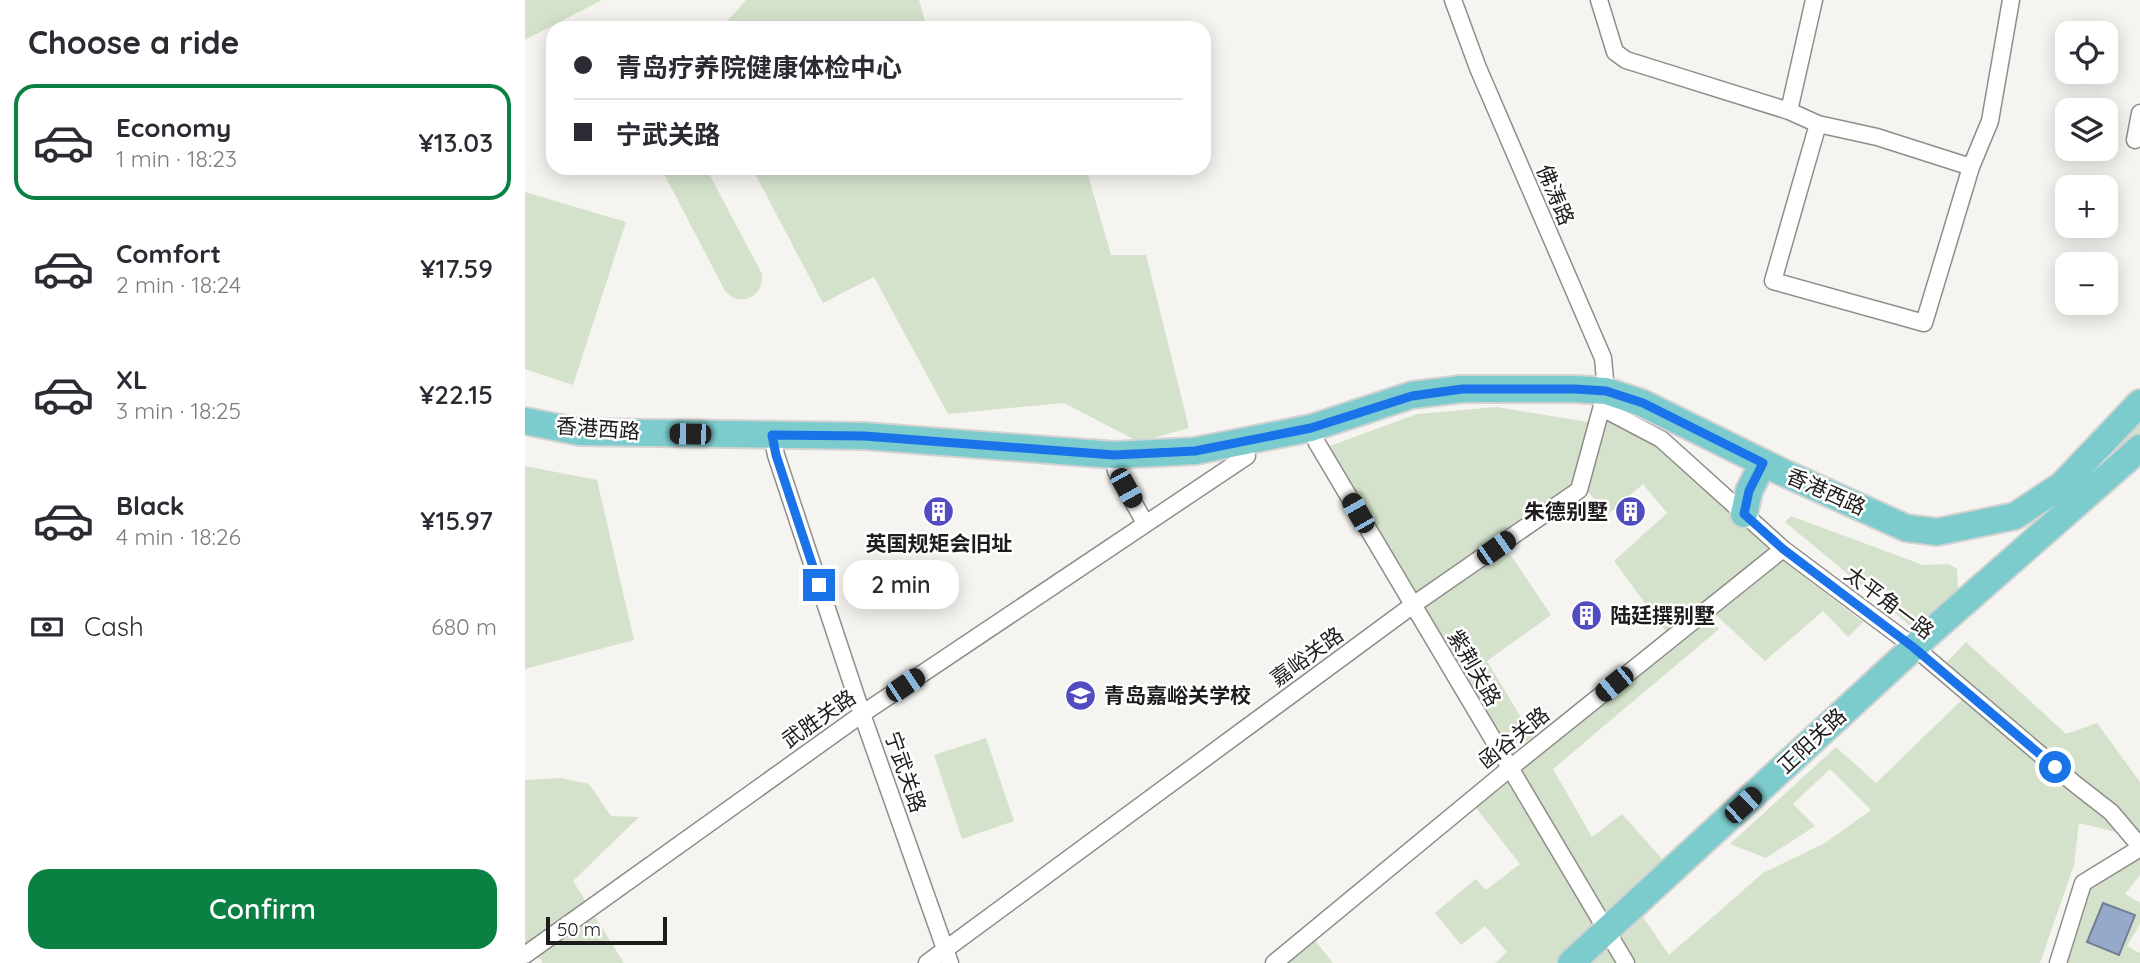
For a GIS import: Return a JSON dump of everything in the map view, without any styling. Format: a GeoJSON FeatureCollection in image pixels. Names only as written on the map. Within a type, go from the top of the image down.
{"type":"FeatureCollection","features":[{"type":"Feature","properties":{"kind":"main road","name":"香港西路"},"geometry":{"type":"LineString","coordinates":[[525,421],[580,432],[864,436],[1114,455],[1195,451],[1311,428],[1412,396],[1462,389],[1575,389],[1604,400],[1643,403],[1763,463],[1906,528],[1937,532],[2015,516],[2062,485],[2140,403]]}},
{"type":"Feature","properties":{"kind":"main road","name":"正阳关路"},"geometry":{"type":"LineString","coordinates":[[1571,963],[1913,647],[2140,447]]}},
{"type":"Feature","properties":{"kind":"main road"},"geometry":{"type":"LineString","coordinates":[[1744,514],[1749,491],[1763,463]]}},
{"type":"Feature","properties":{"kind":"street","name":"佛涛路"},"geometry":{"type":"LineString","coordinates":[[1453,0],[1478,68],[1603,358],[1604,400]]}},
{"type":"Feature","properties":{"kind":"street"},"geometry":{"type":"LineString","coordinates":[[1599,0],[1615,52],[1626,60],[1789,110],[1818,124],[1877,137],[1972,167]]}},
{"type":"Feature","properties":{"kind":"street"},"geometry":{"type":"LineString","coordinates":[[1789,110],[1814,0]]}},
{"type":"Feature","properties":{"kind":"street"},"geometry":{"type":"LineString","coordinates":[[1818,124],[1773,281],[1924,323],[1972,167],[1990,121],[2011,0]]}},
{"type":"Feature","properties":{"kind":"street"},"geometry":{"type":"LineString","coordinates":[[2135,140],[2140,113]]}},
{"type":"Feature","properties":{"kind":"street","name":"太平角一路"},"geometry":{"type":"LineString","coordinates":[[1604,400],[1661,439],[1783,549],[1913,647],[2111,812],[2140,847]]}},
{"type":"Feature","properties":{"kind":"street","name":"嘉峪关路"},"geometry":{"type":"LineString","coordinates":[[927,963],[947,957],[1413,606],[1579,490],[1604,400]]}},
{"type":"Feature","properties":{"kind":"street","name":"紫荆关路"},"geometry":{"type":"LineString","coordinates":[[1311,428],[1317,443],[1626,963]]}},
{"type":"Feature","properties":{"kind":"street","name":"宁武关路"},"geometry":{"type":"LineString","coordinates":[[772,435],[776,455],[862,714],[947,957]]}},
{"type":"Feature","properties":{"kind":"street"},"geometry":{"type":"LineString","coordinates":[[1114,455],[1116,471],[1145,523]]}},
{"type":"Feature","properties":{"kind":"street","name":"武胜关路"},"geometry":{"type":"LineString","coordinates":[[525,954],[862,714],[1247,456]]}},
{"type":"Feature","properties":{"kind":"street","name":"函谷关路"},"geometry":{"type":"LineString","coordinates":[[1274,963],[1509,769],[1783,549]]}},
{"type":"Feature","properties":{"kind":"street"},"geometry":{"type":"LineString","coordinates":[[2058,963],[2083,883],[2140,847]]}},
{"type":"Feature","properties":{"kind":"street"},"geometry":{"type":"LineString","coordinates":[[525,954],[528,963]]}},
{"type":"Feature","properties":{"kind":"green space"},"geometry":{"type":"Polygon","coordinates":[[[525,0],[602,0],[562,21],[546,21],[546,29],[525,40],[525,0]]]}},
{"type":"Feature","properties":{"kind":"green space"},"geometry":{"type":"Polygon","coordinates":[[[746,0],[919,0],[925,21],[727,21],[746,0]]]}},
{"type":"Feature","properties":{"kind":"green space"},"geometry":{"type":"Polygon","coordinates":[[[665,175],[710,175],[762,274],[759,289],[750,298],[737,299],[725,291],[665,175]]]}},
{"type":"Feature","properties":{"kind":"green space"},"geometry":{"type":"Polygon","coordinates":[[[756,175],[1088,175],[1111,255],[1146,255],[1189,428],[1139,442],[1064,403],[948,414],[874,277],[823,303],[756,175]]]}},
{"type":"Feature","properties":{"kind":"green space"},"geometry":{"type":"Polygon","coordinates":[[[525,192],[626,222],[573,385],[525,369],[525,192]]]}},
{"type":"Feature","properties":{"kind":"green space"},"geometry":{"type":"Polygon","coordinates":[[[1496,407],[1594,423],[1572,487],[1414,597],[1327,447],[1417,414],[1496,407]]]}},
{"type":"Feature","properties":{"kind":"green space"},"geometry":{"type":"Polygon","coordinates":[[[1608,421],[1666,447],[1774,548],[1667,633],[1614,561],[1667,513],[1643,484],[1607,515],[1587,490],[1608,421]]]}},
{"type":"Feature","properties":{"kind":"green space"},"geometry":{"type":"Polygon","coordinates":[[[2140,422],[2140,437],[2108,468],[2100,461],[2140,422]]]}},
{"type":"Feature","properties":{"kind":"green space"},"geometry":{"type":"Polygon","coordinates":[[[525,466],[597,480],[634,640],[525,669],[525,466]]]}},
{"type":"Feature","properties":{"kind":"green space"},"geometry":{"type":"Polygon","coordinates":[[[1791,516],[1923,565],[1949,564],[1957,569],[1958,589],[1914,629],[1785,522],[1791,516]]]}},
{"type":"Feature","properties":{"kind":"green space"},"geometry":{"type":"Polygon","coordinates":[[[1508,551],[1551,615],[1487,661],[1533,737],[1510,753],[1424,608],[1508,551]]]}},
{"type":"Feature","properties":{"kind":"green space"},"geometry":{"type":"Polygon","coordinates":[[[1781,559],[1863,622],[1848,637],[1823,611],[1765,661],[1715,614],[1781,559]]]}},
{"type":"Feature","properties":{"kind":"green space"},"geometry":{"type":"Polygon","coordinates":[[[1708,616],[1719,629],[1553,769],[1592,837],[1622,814],[1664,861],[1603,913],[1519,769],[1708,616]]]}},
{"type":"Feature","properties":{"kind":"green space"},"geometry":{"type":"Polygon","coordinates":[[[1966,642],[2066,734],[2097,723],[2140,782],[2140,838],[2079,823],[2074,865],[2040,963],[1593,963],[1643,917],[1669,955],[1763,873],[1825,843],[1871,810],[1830,769],[1793,804],[1815,826],[1766,858],[1730,844],[1836,747],[1876,783],[1972,690],[1947,662],[1966,642]]]}},
{"type":"Feature","properties":{"kind":"green space"},"geometry":{"type":"Polygon","coordinates":[[[986,738],[1014,821],[962,839],[934,755],[986,738]]]}},
{"type":"Feature","properties":{"kind":"green space"},"geometry":{"type":"Polygon","coordinates":[[[1507,776],[1595,926],[1555,963],[1495,963],[1507,952],[1485,926],[1461,945],[1435,913],[1476,879],[1486,890],[1520,864],[1473,804],[1507,776]]]}},
{"type":"Feature","properties":{"kind":"green space"},"geometry":{"type":"Polygon","coordinates":[[[561,778],[589,784],[611,816],[639,817],[573,881],[624,963],[542,963],[541,959],[525,954],[525,780],[561,778]]]}},
{"type":"Feature","properties":{"kind":"green space"},"geometry":{"type":"Polygon","coordinates":[[[2140,853],[2140,875],[2125,894],[2140,903],[2140,924],[2127,946],[2140,953],[2140,963],[2061,963],[2086,886],[2140,853]]]}},
{"type":"Feature","properties":{"kind":"green space"},"geometry":{"type":"Polygon","coordinates":[[[1314,939],[1333,963],[1285,963],[1314,939]]]}},
{"type":"Feature","properties":{"kind":"water"},"geometry":{"type":"Polygon","coordinates":[[[2103,903],[2135,915],[2119,955],[2087,942],[2103,903]]]}},
{"type":"Feature","properties":{"kind":"place","name":"英国规矩会旧址"},"geometry":{"type":"Point","coordinates":[939,512]}},
{"type":"Feature","properties":{"kind":"place","name":"朱德别墅"},"geometry":{"type":"Point","coordinates":[1631,512]}},
{"type":"Feature","properties":{"kind":"place","name":"陆廷撰别墅"},"geometry":{"type":"Point","coordinates":[1587,616]}},
{"type":"Feature","properties":{"kind":"place","name":"青岛嘉峪关学校"},"geometry":{"type":"Point","coordinates":[1081,696]}},
{"type":"Feature","properties":{"kind":"route"},"geometry":{"type":"LineString","coordinates":[[819,585],[776,455],[772,435],[864,436],[1114,455],[1141,454],[1195,451],[1311,428],[1412,396],[1437,392],[1462,389],[1606,391],[1643,403],[1763,463],[1749,491],[1744,514],[1783,549],[1913,647],[2055,767]]}}]}
